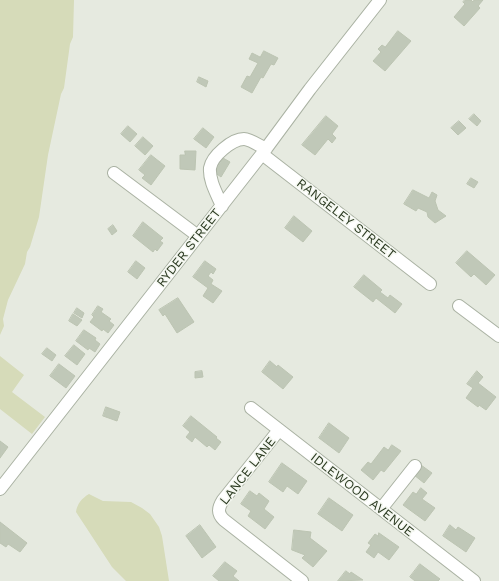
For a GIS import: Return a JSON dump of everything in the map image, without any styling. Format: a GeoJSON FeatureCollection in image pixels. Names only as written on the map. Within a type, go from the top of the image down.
{"type":"FeatureCollection","features":[{"type":"Feature","properties":{"kind":"street","name":"RYDER STREET"},"geometry":{"type":"LineString","coordinates":[[0,489],[222,206],[310,89],[378,3]]}},
{"type":"Feature","properties":{"kind":"street","name":"RANGELEY STREET"},"geometry":{"type":"LineString","coordinates":[[222,206],[211,178],[210,167],[214,158],[233,141],[245,139],[264,151],[430,284]]}},
{"type":"Feature","properties":{"kind":"street"},"geometry":{"type":"LineString","coordinates":[[114,173],[198,236]]}},
{"type":"Feature","properties":{"kind":"street"},"geometry":{"type":"LineString","coordinates":[[459,306],[499,336]]}},
{"type":"Feature","properties":{"kind":"street","name":"IDLEWOOD AVENUE"},"geometry":{"type":"LineString","coordinates":[[251,408],[474,581]]}},
{"type":"Feature","properties":{"kind":"street","name":"LANCE LANE"},"geometry":{"type":"LineString","coordinates":[[279,430],[223,500],[218,512],[224,520],[302,581]]}},
{"type":"Feature","properties":{"kind":"street"},"geometry":{"type":"LineString","coordinates":[[381,508],[415,466]]}},
{"type":"Feature","properties":{"kind":"green space"},"geometry":{"type":"Polygon","coordinates":[[[0,0],[74,0],[73,37],[70,44],[64,88],[61,94],[48,155],[39,217],[30,247],[27,252],[25,264],[8,300],[3,319],[4,326],[0,335],[0,0]]]}},
{"type":"Feature","properties":{"kind":"green space"},"geometry":{"type":"Polygon","coordinates":[[[0,356],[24,375],[12,392],[45,417],[32,434],[0,409],[0,356]]]}},
{"type":"Feature","properties":{"kind":"green space"},"geometry":{"type":"Polygon","coordinates":[[[89,494],[103,501],[131,502],[150,514],[159,527],[162,536],[169,581],[126,581],[112,567],[76,512],[77,506],[84,497],[89,494]]]}},
{"type":"Feature","properties":{"kind":"building"},"geometry":{"type":"Polygon","coordinates":[[[465,0],[471,0],[473,2],[474,0],[483,0],[478,6],[480,8],[464,26],[454,17],[465,4],[463,2],[465,0]]]}},
{"type":"Feature","properties":{"kind":"building"},"geometry":{"type":"Polygon","coordinates":[[[398,31],[411,41],[385,71],[373,61],[381,52],[378,49],[382,45],[385,47],[398,31]]]}},
{"type":"Feature","properties":{"kind":"building"},"geometry":{"type":"Polygon","coordinates":[[[264,51],[278,58],[274,65],[271,64],[263,78],[261,77],[252,93],[241,87],[247,76],[250,77],[258,63],[249,59],[252,53],[260,57],[264,51]]]}},
{"type":"Feature","properties":{"kind":"building"},"geometry":{"type":"Polygon","coordinates":[[[199,77],[208,81],[206,87],[197,82],[199,77]]]}},
{"type":"Feature","properties":{"kind":"building"},"geometry":{"type":"Polygon","coordinates":[[[474,114],[481,121],[477,126],[469,119],[474,114]]]}},
{"type":"Feature","properties":{"kind":"building"},"geometry":{"type":"Polygon","coordinates":[[[326,116],[338,126],[332,134],[336,138],[332,143],[328,139],[315,155],[302,145],[326,116]]]}},
{"type":"Feature","properties":{"kind":"building"},"geometry":{"type":"Polygon","coordinates":[[[459,121],[466,128],[458,135],[451,128],[459,121]]]}},
{"type":"Feature","properties":{"kind":"building"},"geometry":{"type":"Polygon","coordinates":[[[128,126],[137,134],[130,142],[121,134],[128,126]]]}},
{"type":"Feature","properties":{"kind":"building"},"geometry":{"type":"Polygon","coordinates":[[[203,128],[214,137],[206,148],[194,139],[203,128]]]}},
{"type":"Feature","properties":{"kind":"building"},"geometry":{"type":"Polygon","coordinates":[[[143,137],[153,146],[145,155],[135,146],[143,137]]]}},
{"type":"Feature","properties":{"kind":"building"},"geometry":{"type":"Polygon","coordinates":[[[185,151],[196,151],[195,170],[180,169],[180,155],[185,155],[185,151]]]}},
{"type":"Feature","properties":{"kind":"building"},"geometry":{"type":"Polygon","coordinates":[[[151,155],[165,166],[151,185],[142,178],[145,175],[139,170],[151,155]]]}},
{"type":"Feature","properties":{"kind":"building"},"geometry":{"type":"Polygon","coordinates":[[[223,158],[230,162],[221,177],[214,172],[223,158]]]}},
{"type":"Feature","properties":{"kind":"building"},"geometry":{"type":"Polygon","coordinates":[[[471,178],[478,182],[474,188],[467,184],[471,178]]]}},
{"type":"Feature","properties":{"kind":"building"},"geometry":{"type":"Polygon","coordinates":[[[413,190],[429,198],[432,192],[437,195],[435,201],[438,210],[446,216],[435,223],[428,217],[427,212],[418,208],[416,211],[404,204],[413,190]]]}},
{"type":"Feature","properties":{"kind":"building"},"geometry":{"type":"Polygon","coordinates":[[[294,216],[312,231],[303,242],[285,228],[294,216]]]}},
{"type":"Feature","properties":{"kind":"building"},"geometry":{"type":"Polygon","coordinates":[[[143,222],[163,238],[160,241],[163,243],[157,251],[155,249],[153,252],[133,236],[143,222]]]}},
{"type":"Feature","properties":{"kind":"building"},"geometry":{"type":"Polygon","coordinates":[[[113,225],[117,231],[112,235],[108,229],[113,225]]]}},
{"type":"Feature","properties":{"kind":"building"},"geometry":{"type":"Polygon","coordinates":[[[467,251],[495,275],[486,285],[474,274],[471,277],[456,263],[467,251]]]}},
{"type":"Feature","properties":{"kind":"building"},"geometry":{"type":"Polygon","coordinates":[[[136,261],[145,268],[137,279],[128,272],[136,261]]]}},
{"type":"Feature","properties":{"kind":"building"},"geometry":{"type":"Polygon","coordinates":[[[205,261],[216,269],[213,274],[211,272],[208,276],[213,280],[211,284],[222,291],[213,303],[203,296],[208,288],[193,277],[205,261]]]}},
{"type":"Feature","properties":{"kind":"building"},"geometry":{"type":"Polygon","coordinates":[[[364,275],[382,290],[380,292],[388,298],[390,295],[402,304],[395,313],[376,298],[373,302],[354,287],[364,275]]]}},
{"type":"Feature","properties":{"kind":"building"},"geometry":{"type":"Polygon","coordinates":[[[178,298],[194,322],[177,333],[165,314],[163,316],[159,310],[178,298]]]}},
{"type":"Feature","properties":{"kind":"building"},"geometry":{"type":"Polygon","coordinates":[[[98,306],[103,309],[101,312],[111,319],[109,321],[114,325],[108,333],[103,329],[102,331],[90,322],[94,317],[92,315],[98,306]]]}},
{"type":"Feature","properties":{"kind":"building"},"geometry":{"type":"Polygon","coordinates":[[[77,308],[84,313],[82,318],[74,313],[77,308]]]}},
{"type":"Feature","properties":{"kind":"building"},"geometry":{"type":"Polygon","coordinates":[[[73,314],[82,320],[77,326],[69,321],[73,314]]]}},
{"type":"Feature","properties":{"kind":"building"},"geometry":{"type":"Polygon","coordinates":[[[84,330],[96,338],[95,340],[100,344],[95,352],[89,348],[88,350],[76,341],[84,330]]]}},
{"type":"Feature","properties":{"kind":"building"},"geometry":{"type":"Polygon","coordinates":[[[74,345],[85,354],[77,365],[65,356],[74,345]]]}},
{"type":"Feature","properties":{"kind":"building"},"geometry":{"type":"Polygon","coordinates":[[[47,348],[56,355],[52,361],[42,354],[47,348]]]}},
{"type":"Feature","properties":{"kind":"building"},"geometry":{"type":"Polygon","coordinates":[[[270,361],[277,367],[278,365],[293,377],[283,389],[262,372],[270,361]]]}},
{"type":"Feature","properties":{"kind":"building"},"geometry":{"type":"Polygon","coordinates":[[[59,364],[75,376],[66,388],[50,376],[59,364]]]}},
{"type":"Feature","properties":{"kind":"building"},"geometry":{"type":"Polygon","coordinates":[[[202,371],[203,377],[195,378],[195,372],[202,371]]]}},
{"type":"Feature","properties":{"kind":"building"},"geometry":{"type":"Polygon","coordinates":[[[477,371],[483,377],[478,383],[496,397],[486,410],[479,405],[478,407],[466,398],[473,388],[467,384],[477,371]]]}},
{"type":"Feature","properties":{"kind":"building"},"geometry":{"type":"Polygon","coordinates":[[[106,407],[120,412],[117,421],[103,416],[106,407]]]}},
{"type":"Feature","properties":{"kind":"building"},"geometry":{"type":"Polygon","coordinates":[[[191,416],[221,442],[215,450],[209,445],[207,447],[195,437],[192,442],[186,437],[190,432],[183,426],[191,416]]]}},
{"type":"Feature","properties":{"kind":"building"},"geometry":{"type":"Polygon","coordinates":[[[329,423],[349,438],[339,453],[319,438],[329,423]]]}},
{"type":"Feature","properties":{"kind":"building"},"geometry":{"type":"Polygon","coordinates":[[[0,441],[8,447],[0,458],[0,441]]]}},
{"type":"Feature","properties":{"kind":"building"},"geometry":{"type":"Polygon","coordinates":[[[392,445],[401,451],[384,472],[381,470],[373,480],[361,470],[368,462],[371,464],[384,447],[388,450],[392,445]]]}},
{"type":"Feature","properties":{"kind":"building"},"geometry":{"type":"Polygon","coordinates":[[[282,463],[307,481],[298,494],[287,486],[283,492],[269,482],[282,463]]]}},
{"type":"Feature","properties":{"kind":"building"},"geometry":{"type":"Polygon","coordinates":[[[421,465],[432,473],[424,483],[414,475],[421,465]]]}},
{"type":"Feature","properties":{"kind":"building"},"geometry":{"type":"Polygon","coordinates":[[[421,488],[427,493],[422,499],[435,508],[425,521],[403,505],[413,492],[416,494],[421,488]]]}},
{"type":"Feature","properties":{"kind":"building"},"geometry":{"type":"Polygon","coordinates":[[[250,491],[257,496],[259,493],[269,501],[264,509],[274,517],[265,529],[248,516],[251,511],[241,504],[250,491]]]}},
{"type":"Feature","properties":{"kind":"building"},"geometry":{"type":"Polygon","coordinates":[[[329,498],[353,515],[342,531],[318,514],[329,498]]]}},
{"type":"Feature","properties":{"kind":"building"},"geometry":{"type":"Polygon","coordinates":[[[0,522],[27,543],[20,552],[8,544],[6,547],[0,543],[0,522]]]}},
{"type":"Feature","properties":{"kind":"building"},"geometry":{"type":"Polygon","coordinates":[[[200,525],[216,547],[202,558],[186,536],[200,525]]]}},
{"type":"Feature","properties":{"kind":"building"},"geometry":{"type":"Polygon","coordinates":[[[450,525],[456,530],[458,527],[475,538],[466,552],[443,536],[450,525]]]}},
{"type":"Feature","properties":{"kind":"building"},"geometry":{"type":"Polygon","coordinates":[[[294,530],[311,532],[310,538],[327,551],[313,567],[302,558],[305,555],[292,550],[294,530]]]}},
{"type":"Feature","properties":{"kind":"building"},"geometry":{"type":"Polygon","coordinates":[[[379,533],[399,547],[389,560],[378,552],[374,558],[366,552],[371,545],[368,543],[375,534],[378,536],[379,533]]]}},
{"type":"Feature","properties":{"kind":"building"},"geometry":{"type":"Polygon","coordinates":[[[225,562],[237,571],[233,576],[239,581],[219,581],[213,576],[225,562]]]}},
{"type":"Feature","properties":{"kind":"building"},"geometry":{"type":"Polygon","coordinates":[[[420,564],[440,579],[438,581],[415,581],[410,577],[420,564]]]}},
{"type":"Feature","properties":{"kind":"building"},"geometry":{"type":"Polygon","coordinates":[[[346,571],[350,574],[351,572],[363,580],[338,581],[346,571]]]}}]}
